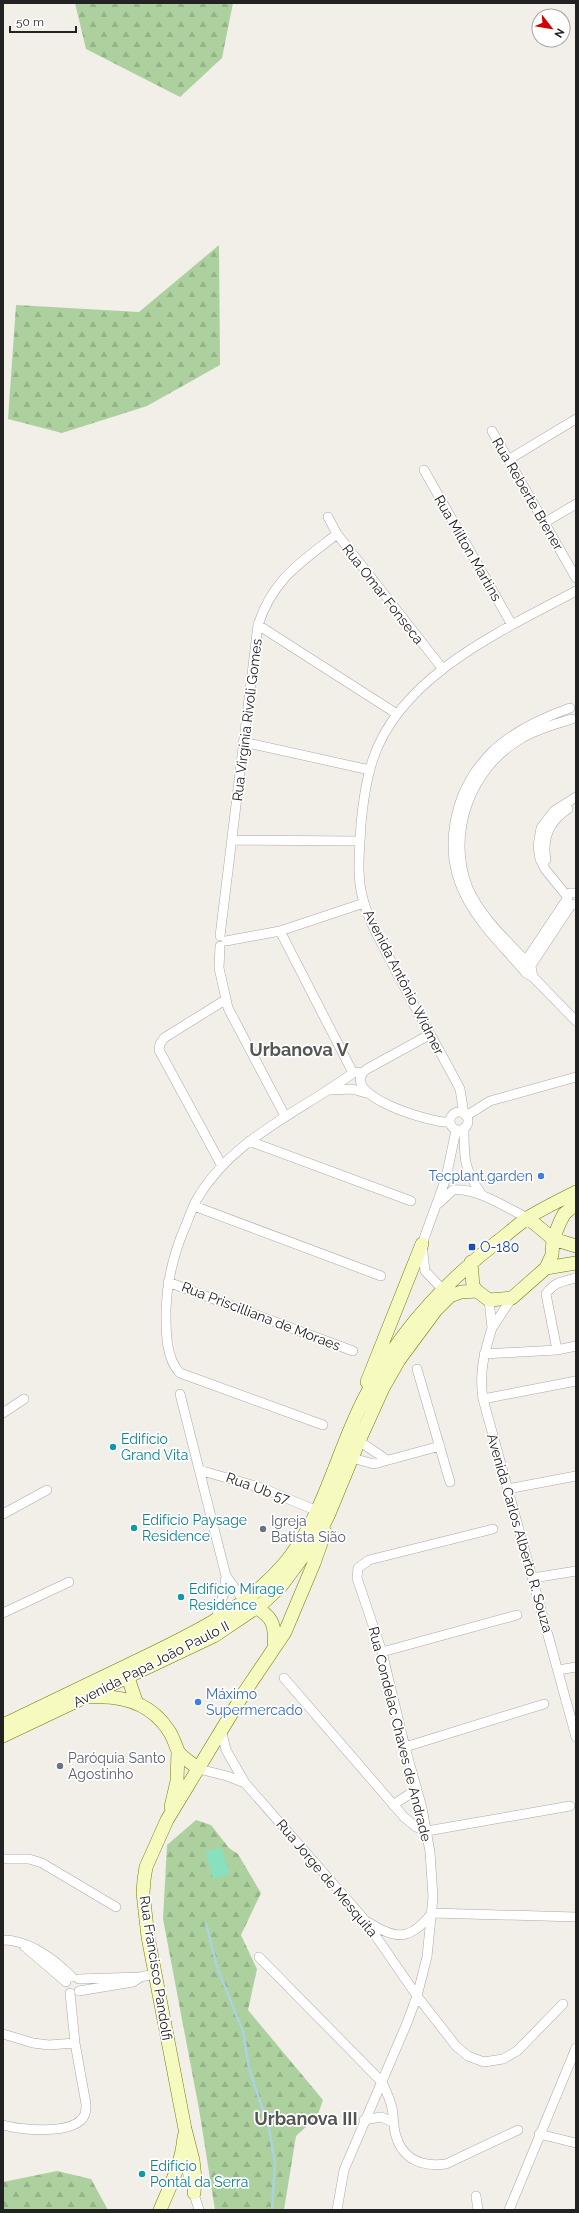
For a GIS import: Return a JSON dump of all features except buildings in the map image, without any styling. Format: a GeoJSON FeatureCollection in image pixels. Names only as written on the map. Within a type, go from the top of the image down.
{"type":"FeatureCollection","features":[{"type":"Feature","properties":{"kind":"street"},"geometry":{"type":"LineString","coordinates":[[508,460],[576,419]]}},
{"type":"Feature","properties":{"kind":"street","name":"Rua Reberte Brener"},"geometry":{"type":"LineString","coordinates":[[492,431],[576,578]]}},
{"type":"Feature","properties":{"kind":"street","name":"Rua Milton Martins"},"geometry":{"type":"LineString","coordinates":[[424,470],[512,625]]}},
{"type":"Feature","properties":{"kind":"street"},"geometry":{"type":"LineString","coordinates":[[544,523],[576,504]]}},
{"type":"Feature","properties":{"kind":"street","name":"Rua Omar Fonseca"},"geometry":{"type":"LineString","coordinates":[[328,517],[337,534],[442,668]]}},
{"type":"Feature","properties":{"kind":"street","name":"Rua Virgínia Rivoli Gomes"},"geometry":{"type":"LineString","coordinates":[[285,1116],[225,1000],[219,968],[243,742],[258,625],[266,603],[277,586],[301,562],[337,534]]}},
{"type":"Feature","properties":{"kind":"street","name":"Avenida Antônio Widmer"},"geometry":{"type":"LineString","coordinates":[[457,1127],[468,1121],[465,1115],[460,1089],[429,1035],[380,940],[364,903],[359,856],[363,798],[373,758],[396,714],[442,668],[512,625],[576,591]]}},
{"type":"Feature","properties":{"kind":"street"},"geometry":{"type":"LineString","coordinates":[[258,625],[396,714]]}},
{"type":"Feature","properties":{"kind":"street"},"geometry":{"type":"LineString","coordinates":[[527,969],[487,918],[469,888],[462,866],[460,832],[463,814],[478,780],[493,761],[520,739],[546,727],[574,720],[570,714],[573,705]]}},
{"type":"Feature","properties":{"kind":"street"},"geometry":{"type":"LineString","coordinates":[[573,705],[525,727],[490,753],[465,789],[454,827],[453,855],[458,879],[465,896],[486,928],[576,1021]]}},
{"type":"Feature","properties":{"kind":"street"},"geometry":{"type":"LineString","coordinates":[[243,742],[370,770]]}},
{"type":"Feature","properties":{"kind":"street"},"geometry":{"type":"LineString","coordinates":[[571,899],[545,869],[540,859],[538,846],[541,828],[554,811],[576,797]]}},
{"type":"Feature","properties":{"kind":"street"},"geometry":{"type":"LineString","coordinates":[[571,899],[547,861],[545,837],[548,828],[555,819],[576,804]]}},
{"type":"Feature","properties":{"kind":"street"},"geometry":{"type":"LineString","coordinates":[[233,840],[360,840]]}},
{"type":"Feature","properties":{"kind":"street"},"geometry":{"type":"LineString","coordinates":[[527,969],[571,899]]}},
{"type":"Feature","properties":{"kind":"street"},"geometry":{"type":"LineString","coordinates":[[222,941],[280,930],[364,903]]}},
{"type":"Feature","properties":{"kind":"street"},"geometry":{"type":"LineString","coordinates":[[280,930],[359,1074],[366,1093]]}},
{"type":"Feature","properties":{"kind":"street"},"geometry":{"type":"LineString","coordinates":[[222,1166],[159,1050],[160,1044],[164,1038],[225,1000]]}},
{"type":"Feature","properties":{"kind":"street"},"geometry":{"type":"LineString","coordinates":[[323,1425],[180,1373],[174,1366],[168,1344],[166,1317],[168,1282],[178,1244],[194,1206],[222,1166],[249,1141],[285,1116],[328,1090],[429,1035]]}},
{"type":"Feature","properties":{"kind":"street"},"geometry":{"type":"LineString","coordinates":[[454,1113],[465,1115],[490,1101],[576,1077]]}},
{"type":"Feature","properties":{"kind":"street"},"geometry":{"type":"LineString","coordinates":[[328,1090],[342,1089],[366,1093],[385,1103],[430,1121],[457,1127]]}},
{"type":"Feature","properties":{"kind":"street"},"geometry":{"type":"LineString","coordinates":[[460,1089],[454,1113],[451,1117],[457,1127],[469,1176],[482,1195]]}},
{"type":"Feature","properties":{"kind":"street"},"geometry":{"type":"LineString","coordinates":[[364,1400],[368,1380],[436,1207],[450,1165],[457,1127]]}},
{"type":"Feature","properties":{"kind":"street"},"geometry":{"type":"LineString","coordinates":[[249,1141],[411,1201]]}},
{"type":"Feature","properties":{"kind":"street"},"geometry":{"type":"LineString","coordinates":[[436,1207],[453,1190],[466,1190],[482,1195],[503,1207],[528,1218],[553,1239],[576,1246]]}},
{"type":"Feature","properties":{"kind":"street"},"geometry":{"type":"LineString","coordinates":[[364,1400],[389,1356],[446,1293],[471,1262],[528,1218],[576,1192]]}},
{"type":"Feature","properties":{"kind":"street"},"geometry":{"type":"LineString","coordinates":[[492,1328],[512,1298],[546,1268],[552,1255],[553,1239],[560,1222],[564,1214],[576,1204]]}},
{"type":"Feature","properties":{"kind":"street"},"geometry":{"type":"LineString","coordinates":[[194,1206],[381,1276]]}},
{"type":"Feature","properties":{"kind":"street"},"geometry":{"type":"LineString","coordinates":[[560,1222],[568,1236],[576,1241]]}},
{"type":"Feature","properties":{"kind":"street"},"geometry":{"type":"LineString","coordinates":[[422,1244],[425,1271],[446,1293]]}},
{"type":"Feature","properties":{"kind":"street"},"geometry":{"type":"LineString","coordinates":[[471,1262],[473,1286],[477,1291],[489,1300],[512,1298]]}},
{"type":"Feature","properties":{"kind":"street"},"geometry":{"type":"LineString","coordinates":[[546,1268],[576,1263]]}},
{"type":"Feature","properties":{"kind":"street"},"geometry":{"type":"LineString","coordinates":[[557,1350],[546,1294],[553,1285],[560,1281],[576,1278]]}},
{"type":"Feature","properties":{"kind":"street","name":"Rua Priscilliana de Moraes"},"geometry":{"type":"LineString","coordinates":[[168,1282],[353,1351]]}},
{"type":"Feature","properties":{"kind":"street"},"geometry":{"type":"LineString","coordinates":[[446,1293],[477,1291]]}},
{"type":"Feature","properties":{"kind":"street"},"geometry":{"type":"LineString","coordinates":[[328,1516],[383,1388],[399,1360],[436,1310],[446,1293]]}},
{"type":"Feature","properties":{"kind":"street"},"geometry":{"type":"LineString","coordinates":[[489,1300],[492,1328]]}},
{"type":"Feature","properties":{"kind":"street","name":"Avenida Carlos Alberto R. Souza"},"geometry":{"type":"LineString","coordinates":[[492,1328],[484,1354],[481,1383],[483,1399],[576,1737]]}},
{"type":"Feature","properties":{"kind":"street"},"geometry":{"type":"LineString","coordinates":[[484,1354],[557,1350],[576,1346]]}},
{"type":"Feature","properties":{"kind":"street"},"geometry":{"type":"LineString","coordinates":[[417,1369],[450,1482]]}},
{"type":"Feature","properties":{"kind":"street"},"geometry":{"type":"LineString","coordinates":[[483,1399],[576,1381]]}},
{"type":"Feature","properties":{"kind":"street"},"geometry":{"type":"LineString","coordinates":[[180,1394],[226,1576],[224,1592],[216,1619]]}},
{"type":"Feature","properties":{"kind":"street"},"geometry":{"type":"LineString","coordinates":[[3,1413],[24,1399]]}},
{"type":"Feature","properties":{"kind":"street","name":"Avenida Papa João Paulo II"},"geometry":{"type":"LineString","coordinates":[[3,1736],[87,1697],[256,1594],[286,1562],[316,1510],[364,1400]]}},
{"type":"Feature","properties":{"kind":"street"},"geometry":{"type":"LineString","coordinates":[[359,1441],[387,1460]]}},
{"type":"Feature","properties":{"kind":"street"},"geometry":{"type":"LineString","coordinates":[[352,1458],[374,1464],[440,1446]]}},
{"type":"Feature","properties":{"kind":"street","name":"Rua Ub 57"},"geometry":{"type":"LineString","coordinates":[[199,1470],[262,1488],[328,1516]]}},
{"type":"Feature","properties":{"kind":"street"},"geometry":{"type":"LineString","coordinates":[[507,1488],[576,1476]]}},
{"type":"Feature","properties":{"kind":"street"},"geometry":{"type":"LineString","coordinates":[[3,1514],[47,1490]]}},
{"type":"Feature","properties":{"kind":"street","name":"Avenida Papa João Paulo II"},"geometry":{"type":"LineString","coordinates":[[3,1725],[214,1636],[257,1608],[281,1586],[316,1538],[328,1516]]}},
{"type":"Feature","properties":{"kind":"street","name":"Rua Francisco Pandolfi"},"geometry":{"type":"LineString","coordinates":[[184,2129],[145,1914],[144,1880],[146,1867],[167,1820],[274,1647],[285,1632],[322,1541],[328,1516]]}},
{"type":"Feature","properties":{"kind":"street","name":"Rua Condelac Chaves de Andrade"},"geometry":{"type":"LineString","coordinates":[[337,2210],[344,2170],[417,1996],[427,1957],[432,1913],[432,1876],[427,1831],[382,1652],[358,1578],[358,1568],[369,1560],[493,1529]]}},
{"type":"Feature","properties":{"kind":"street"},"geometry":{"type":"LineString","coordinates":[[533,1578],[576,1571]]}},
{"type":"Feature","properties":{"kind":"street"},"geometry":{"type":"LineString","coordinates":[[226,1576],[245,1602],[267,1614],[274,1624],[276,1634],[274,1647]]}},
{"type":"Feature","properties":{"kind":"street"},"geometry":{"type":"LineString","coordinates":[[3,1612],[70,1582]]}},
{"type":"Feature","properties":{"kind":"street"},"geometry":{"type":"LineString","coordinates":[[382,1652],[517,1615]]}},
{"type":"Feature","properties":{"kind":"street"},"geometry":{"type":"LineString","coordinates":[[558,1670],[576,1667]]}},
{"type":"Feature","properties":{"kind":"street"},"geometry":{"type":"LineString","coordinates":[[126,1672],[136,1701]]}},
{"type":"Feature","properties":{"kind":"street"},"geometry":{"type":"LineString","coordinates":[[284,1678],[394,1805],[416,1828],[427,1831],[570,1806]]}},
{"type":"Feature","properties":{"kind":"street"},"geometry":{"type":"LineString","coordinates":[[87,1697],[120,1697],[136,1701],[161,1719],[170,1732],[178,1752],[177,1781],[167,1820]]}},
{"type":"Feature","properties":{"kind":"street"},"geometry":{"type":"LineString","coordinates":[[405,1747],[544,1704]]}},
{"type":"Feature","properties":{"kind":"street","name":"Rua Jorge de Mesquita"},"geometry":{"type":"LineString","coordinates":[[222,1733],[226,1750],[245,1783],[364,1919],[417,1996],[456,2046],[468,2056],[484,2062],[503,2059],[517,2051],[563,2004]]}},
{"type":"Feature","properties":{"kind":"street"},"geometry":{"type":"LineString","coordinates":[[178,1752],[199,1768]]}},
{"type":"Feature","properties":{"kind":"street","name":"Rua Jorge de Mesquita"},"geometry":{"type":"LineString","coordinates":[[199,1768],[245,1783]]}},
{"type":"Feature","properties":{"kind":"street"},"geometry":{"type":"LineString","coordinates":[[394,1805],[417,1789]]}},
{"type":"Feature","properties":{"kind":"street"},"geometry":{"type":"LineString","coordinates":[[3,1859],[29,1860],[42,1863],[116,1907]]}},
{"type":"Feature","properties":{"kind":"street"},"geometry":{"type":"LineString","coordinates":[[364,1919],[380,1930],[397,1936],[413,1932],[432,1913],[576,1917]]}},
{"type":"Feature","properties":{"kind":"street"},"geometry":{"type":"LineString","coordinates":[[3,1940],[22,1944],[40,1952],[72,1979],[81,1984],[75,1992],[75,2043],[86,2104],[85,2114],[80,2120],[62,2128],[39,2130],[20,2129],[3,2125]]}},
{"type":"Feature","properties":{"kind":"street"},"geometry":{"type":"LineString","coordinates":[[259,1957],[382,2082],[390,2100],[396,2136],[403,2152],[421,2164],[433,2166],[446,2164],[518,2130]]}},
{"type":"Feature","properties":{"kind":"street"},"geometry":{"type":"LineString","coordinates":[[72,1979],[140,1977],[155,1974]]}},
{"type":"Feature","properties":{"kind":"street"},"geometry":{"type":"LineString","coordinates":[[72,1979],[66,1989],[75,1992],[133,1982],[140,1977]]}},
{"type":"Feature","properties":{"kind":"street"},"geometry":{"type":"LineString","coordinates":[[3,2034],[33,2043],[49,2045],[75,2043]]}},
{"type":"Feature","properties":{"kind":"street"},"geometry":{"type":"LineString","coordinates":[[509,2210],[539,2134],[576,2048]]}},
{"type":"Feature","properties":{"kind":"street"},"geometry":{"type":"LineString","coordinates":[[364,2120],[374,2117],[381,2117],[393,2122]]}},
{"type":"Feature","properties":{"kind":"street"},"geometry":{"type":"LineString","coordinates":[[160,2210],[176,2174],[182,2155],[184,2129]]}},
{"type":"Feature","properties":{"kind":"street"},"geometry":{"type":"LineString","coordinates":[[184,2129],[195,2172],[194,2193]]}},
{"type":"Feature","properties":{"kind":"street"},"geometry":{"type":"LineString","coordinates":[[539,2134],[576,2143]]}},
{"type":"Feature","properties":{"kind":"street"},"geometry":{"type":"LineString","coordinates":[[182,2155],[199,2210]]}},
{"type":"Feature","properties":{"kind":"street"},"geometry":{"type":"LineString","coordinates":[[476,2196],[478,2210]]}},
{"type":"Feature","properties":{"kind":"green space"},"geometry":{"type":"Polygon","coordinates":[[[75,3],[233,3],[222,58],[180,97],[86,49],[75,3]]]}},
{"type":"Feature","properties":{"kind":"green space"},"geometry":{"type":"Polygon","coordinates":[[[219,245],[220,365],[147,406],[62,433],[8,419],[16,305],[139,312],[219,245]]]}},
{"type":"Feature","properties":{"kind":"green space"},"geometry":{"type":"Polygon","coordinates":[[[196,1820],[211,1825],[229,1848],[238,1854],[261,1893],[241,1935],[257,1969],[248,2010],[323,2100],[317,2117],[296,2136],[284,2210],[215,2210],[199,2109],[163,1919],[167,1845],[196,1820]]]}},
{"type":"Feature","properties":{"kind":"green space"},"geometry":{"type":"Polygon","coordinates":[[[221,1847],[230,1874],[213,1879],[205,1852],[221,1847]]]}},
{"type":"Feature","properties":{"kind":"green space"},"geometry":{"type":"Polygon","coordinates":[[[57,2171],[91,2179],[108,2210],[3,2210],[3,2182],[57,2171]]]}},
{"type":"Feature","properties":{"kind":"waterway"},"geometry":{"type":"LineString","coordinates":[[206,1924],[218,1970],[243,2031],[249,2068],[269,2129],[275,2163],[272,2210]]}},
{"type":"Feature","properties":{"kind":"place","name":"Tecplant.garden"},"geometry":{"type":"Point","coordinates":[541,1176]}},
{"type":"Feature","properties":{"kind":"place","name":"O-180"},"geometry":{"type":"Point","coordinates":[472,1247]}},
{"type":"Feature","properties":{"kind":"place","name":"Edifício Grand Vita"},"geometry":{"type":"Point","coordinates":[113,1447]}},
{"type":"Feature","properties":{"kind":"place","name":"Edifício Paysage Residence"},"geometry":{"type":"Point","coordinates":[134,1528]}},
{"type":"Feature","properties":{"kind":"place","name":"Igreja Batista Sião"},"geometry":{"type":"Point","coordinates":[263,1529]}},
{"type":"Feature","properties":{"kind":"place","name":"Edifício Mirage Residence"},"geometry":{"type":"Point","coordinates":[181,1597]}},
{"type":"Feature","properties":{"kind":"place","name":"Máximo Supermercado"},"geometry":{"type":"Point","coordinates":[198,1702]}},
{"type":"Feature","properties":{"kind":"place","name":"Paróquia Santo Agostinho"},"geometry":{"type":"Point","coordinates":[60,1766]}},
{"type":"Feature","properties":{"kind":"place","name":"Edifício Pontal da Serra"},"geometry":{"type":"Point","coordinates":[142,2174]}},
{"type":"Feature","properties":{"kind":"district","name":"Urbanova V"},"geometry":{"type":"Point","coordinates":[299,1050]}},
{"type":"Feature","properties":{"kind":"district","name":"Urbanova III"},"geometry":{"type":"Point","coordinates":[306,2119]}}]}
